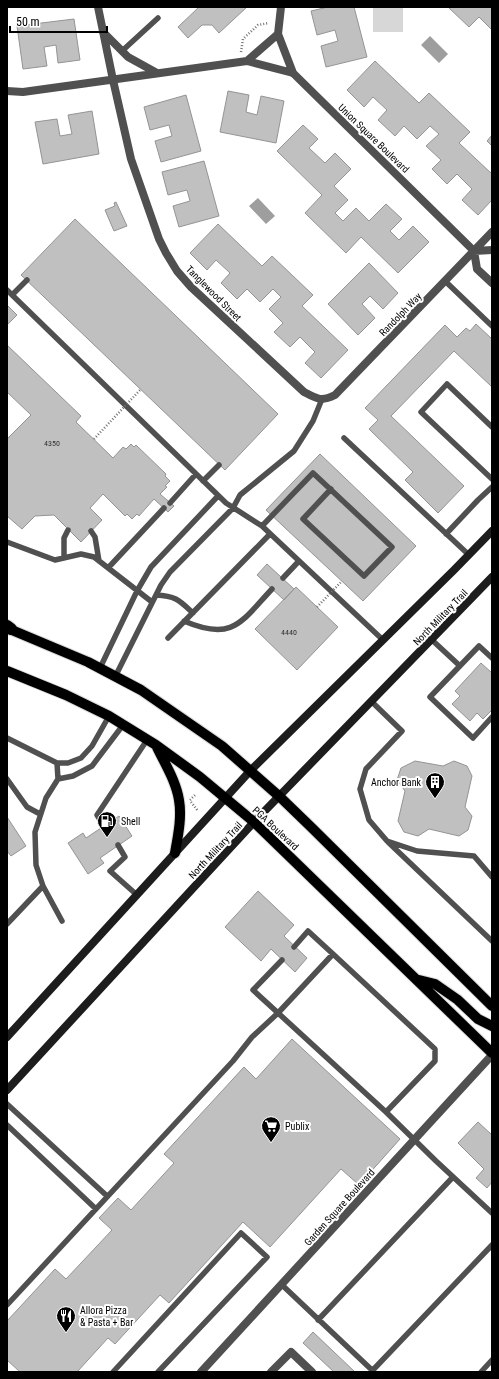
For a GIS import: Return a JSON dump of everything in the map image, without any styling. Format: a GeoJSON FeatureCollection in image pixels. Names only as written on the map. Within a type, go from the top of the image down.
{"type":"FeatureCollection","features":[{"type":"Feature","properties":{"kind":"main road"},"geometry":{"type":"LineString","coordinates":[[7,1037],[225,798],[492,531]]}},
{"type":"Feature","properties":{"kind":"main road","name":"North Military Trail"},"geometry":{"type":"LineString","coordinates":[[7,1090],[254,822],[280,797],[492,577]]}},
{"type":"Feature","properties":{"kind":"main road"},"geometry":{"type":"LineString","coordinates":[[8,628],[100,668],[141,690],[222,746],[280,797],[492,1006]]}},
{"type":"Feature","properties":{"kind":"main road","name":"PGA Boulevard"},"geometry":{"type":"LineString","coordinates":[[7,671],[66,695],[109,716],[156,745],[200,777],[254,822],[417,979],[492,1054]]}},
{"type":"Feature","properties":{"kind":"main road"},"geometry":{"type":"LineString","coordinates":[[156,745],[174,783],[179,799],[180,816],[176,853]]}},
{"type":"Feature","properties":{"kind":"main road"},"geometry":{"type":"LineString","coordinates":[[417,979],[435,984],[458,1000],[478,1019],[492,1026]]}},
{"type":"Feature","properties":{"kind":"street","name":"Tanglewood Street"},"geometry":{"type":"LineString","coordinates":[[98,7],[112,80],[131,159],[159,239],[173,265],[191,287],[292,382],[304,392],[320,400]]}},
{"type":"Feature","properties":{"kind":"street"},"geometry":{"type":"LineString","coordinates":[[281,7],[278,34],[293,73]]}},
{"type":"Feature","properties":{"kind":"street"},"geometry":{"type":"LineString","coordinates":[[103,32],[128,57],[157,73]]}},
{"type":"Feature","properties":{"kind":"street"},"geometry":{"type":"LineString","coordinates":[[243,62],[278,34]]}},
{"type":"Feature","properties":{"kind":"street","name":"Union Square Boulevard"},"geometry":{"type":"LineString","coordinates":[[112,80],[243,62],[293,73],[474,251]]}},
{"type":"Feature","properties":{"kind":"street"},"geometry":{"type":"LineString","coordinates":[[7,91],[23,92],[112,80]]}},
{"type":"Feature","properties":{"kind":"street","name":"Randolph Way"},"geometry":{"type":"LineString","coordinates":[[320,400],[327,399],[335,395],[492,232]]}},
{"type":"Feature","properties":{"kind":"street"},"geometry":{"type":"LineString","coordinates":[[492,250],[474,251],[477,269],[492,283]]}},
{"type":"Feature","properties":{"kind":"street","name":"Garden Square Boulevard"},"geometry":{"type":"LineString","coordinates":[[201,1372],[492,1054]]}},
{"type":"Feature","properties":{"kind":"street"},"geometry":{"type":"LineString","coordinates":[[271,1372],[291,1352],[312,1372]]}},
{"type":"Feature","properties":{"kind":"lane"},"geometry":{"type":"LineString","coordinates":[[122,51],[158,18]]}},
{"type":"Feature","properties":{"kind":"lane"},"geometry":{"type":"LineString","coordinates":[[12,295],[27,280]]}},
{"type":"Feature","properties":{"kind":"lane"},"geometry":{"type":"LineString","coordinates":[[445,281],[492,326]]}},
{"type":"Feature","properties":{"kind":"lane"},"geometry":{"type":"LineString","coordinates":[[7,290],[226,504],[262,526],[383,640]]}},
{"type":"Feature","properties":{"kind":"lane"},"geometry":{"type":"LineString","coordinates":[[492,427],[447,384],[421,412],[492,479]]}},
{"type":"Feature","properties":{"kind":"lane"},"geometry":{"type":"LineString","coordinates":[[115,677],[152,602],[170,572],[233,508],[240,496],[294,451],[313,421],[320,400]]}},
{"type":"Feature","properties":{"kind":"lane"},"geometry":{"type":"LineString","coordinates":[[344,438],[469,555]]}},
{"type":"Feature","properties":{"kind":"lane"},"geometry":{"type":"LineString","coordinates":[[203,481],[220,465]]}},
{"type":"Feature","properties":{"kind":"lane"},"geometry":{"type":"LineString","coordinates":[[262,526],[313,473],[331,489],[392,547],[364,576],[303,519],[331,489]]}},
{"type":"Feature","properties":{"kind":"lane"},"geometry":{"type":"LineString","coordinates":[[170,503],[196,474]]}},
{"type":"Feature","properties":{"kind":"lane"},"geometry":{"type":"LineString","coordinates":[[446,534],[492,487]]}},
{"type":"Feature","properties":{"kind":"lane"},"geometry":{"type":"LineString","coordinates":[[100,668],[137,591],[152,566],[218,496]]}},
{"type":"Feature","properties":{"kind":"lane"},"geometry":{"type":"LineString","coordinates":[[108,568],[164,508]]}},
{"type":"Feature","properties":{"kind":"lane"},"geometry":{"type":"LineString","coordinates":[[64,558],[64,538],[68,530]]}},
{"type":"Feature","properties":{"kind":"lane"},"geometry":{"type":"LineString","coordinates":[[91,531],[95,537],[99,561]]}},
{"type":"Feature","properties":{"kind":"lane"},"geometry":{"type":"LineString","coordinates":[[168,638],[270,534]]}},
{"type":"Feature","properties":{"kind":"lane"},"geometry":{"type":"LineString","coordinates":[[7,542],[55,560],[81,554],[94,557],[152,602]]}},
{"type":"Feature","properties":{"kind":"lane"},"geometry":{"type":"LineString","coordinates":[[283,578],[299,561]]}},
{"type":"Feature","properties":{"kind":"lane"},"geometry":{"type":"LineString","coordinates":[[184,621],[201,628],[214,630],[230,629],[244,619],[272,589]]}},
{"type":"Feature","properties":{"kind":"lane"},"geometry":{"type":"LineString","coordinates":[[156,595],[169,595],[180,601],[193,613]]}},
{"type":"Feature","properties":{"kind":"lane"},"geometry":{"type":"LineString","coordinates":[[432,640],[460,666]]}},
{"type":"Feature","properties":{"kind":"lane"},"geometry":{"type":"LineString","coordinates":[[492,658],[479,646],[430,697],[473,738],[492,717]]}},
{"type":"Feature","properties":{"kind":"lane"},"geometry":{"type":"LineString","coordinates":[[372,702],[402,731],[366,770],[360,789],[369,820],[387,841],[492,941]]}},
{"type":"Feature","properties":{"kind":"lane"},"geometry":{"type":"LineString","coordinates":[[7,738],[57,763],[68,763],[81,758],[92,746],[109,716]]}},
{"type":"Feature","properties":{"kind":"lane"},"geometry":{"type":"LineString","coordinates":[[58,779],[73,776],[92,766],[123,725]]}},
{"type":"Feature","properties":{"kind":"lane"},"geometry":{"type":"LineString","coordinates":[[104,826],[97,815],[147,740]]}},
{"type":"Feature","properties":{"kind":"lane"},"geometry":{"type":"LineString","coordinates":[[57,763],[58,779],[46,798],[35,832],[36,865],[43,886],[62,922]]}},
{"type":"Feature","properties":{"kind":"lane"},"geometry":{"type":"LineString","coordinates":[[7,779],[27,807],[40,814]]}},
{"type":"Feature","properties":{"kind":"lane"},"geometry":{"type":"LineString","coordinates":[[387,841],[417,851],[474,856],[492,877]]}},
{"type":"Feature","properties":{"kind":"lane"},"geometry":{"type":"LineString","coordinates":[[118,846],[125,857],[110,872],[137,895]]}},
{"type":"Feature","properties":{"kind":"lane"},"geometry":{"type":"LineString","coordinates":[[7,924],[43,886]]}},
{"type":"Feature","properties":{"kind":"lane"},"geometry":{"type":"LineString","coordinates":[[294,946],[308,931],[435,1049],[435,1061],[386,1112]]}},
{"type":"Feature","properties":{"kind":"lane"},"geometry":{"type":"LineString","coordinates":[[7,1305],[233,1061],[252,1037],[278,1013],[333,954]]}},
{"type":"Feature","properties":{"kind":"lane"},"geometry":{"type":"LineString","coordinates":[[282,960],[254,990],[386,1112],[492,1213]]}},
{"type":"Feature","properties":{"kind":"lane"},"geometry":{"type":"LineString","coordinates":[[7,1104],[107,1196]]}},
{"type":"Feature","properties":{"kind":"lane"},"geometry":{"type":"LineString","coordinates":[[7,1125],[96,1209]]}},
{"type":"Feature","properties":{"kind":"lane"},"geometry":{"type":"LineString","coordinates":[[318,1320],[453,1177]]}},
{"type":"Feature","properties":{"kind":"lane"},"geometry":{"type":"LineString","coordinates":[[113,1372],[241,1234],[267,1256],[158,1372]]}},
{"type":"Feature","properties":{"kind":"lane"},"geometry":{"type":"LineString","coordinates":[[281,1284],[373,1372],[492,1245]]}},
{"type":"Feature","properties":{"kind":"lane"},"geometry":{"type":"LineString","coordinates":[[481,1372],[492,1360]]}},
{"type":"Feature","properties":{"kind":"path"},"geometry":{"type":"LineString","coordinates":[[243,62],[243,39],[258,25],[280,21]]}},
{"type":"Feature","properties":{"kind":"path"},"geometry":{"type":"LineString","coordinates":[[94,439],[141,389]]}},
{"type":"Feature","properties":{"kind":"path"},"geometry":{"type":"LineString","coordinates":[[317,607],[342,581]]}},
{"type":"Feature","properties":{"kind":"path"},"geometry":{"type":"LineString","coordinates":[[190,800],[198,811]]}},
{"type":"Feature","properties":{"kind":"shaded area"},"geometry":{"type":"Polygon","coordinates":[[[373,7],[403,7],[403,32],[373,32],[373,7]]]}},
{"type":"Feature","properties":{"kind":"shaded area"},"geometry":{"type":"Polygon","coordinates":[[[430,36],[448,54],[439,63],[421,45],[430,36]]]}},
{"type":"Feature","properties":{"kind":"shaded area"},"geometry":{"type":"Polygon","coordinates":[[[258,198],[275,216],[266,224],[249,206],[258,198]]]}},
{"type":"Feature","properties":{"kind":"building"},"geometry":{"type":"Polygon","coordinates":[[[199,7],[247,7],[219,33],[212,25],[202,25],[188,38],[178,27],[199,7]]]}},
{"type":"Feature","properties":{"kind":"building"},"geometry":{"type":"Polygon","coordinates":[[[328,7],[354,7],[367,57],[326,67],[321,46],[338,41],[335,30],[317,35],[311,11],[328,7]]]}},
{"type":"Feature","properties":{"kind":"building"},"geometry":{"type":"Polygon","coordinates":[[[448,7],[492,7],[492,30],[479,17],[469,27],[448,7]]]}},
{"type":"Feature","properties":{"kind":"building"},"geometry":{"type":"Polygon","coordinates":[[[74,19],[80,60],[58,63],[56,45],[44,47],[47,66],[23,69],[17,26],[74,19]]]}},
{"type":"Feature","properties":{"kind":"building"},"geometry":{"type":"Polygon","coordinates":[[[375,61],[419,103],[429,93],[470,132],[459,143],[492,174],[492,200],[478,215],[462,200],[472,189],[457,174],[447,184],[432,169],[441,160],[426,146],[439,134],[430,126],[417,139],[404,126],[395,136],[378,120],[387,110],[373,97],[364,107],[347,90],[375,61]]]}},
{"type":"Feature","properties":{"kind":"building"},"geometry":{"type":"Polygon","coordinates":[[[228,91],[249,95],[246,112],[257,115],[261,96],[284,101],[276,143],[220,132],[228,91]]]}},
{"type":"Feature","properties":{"kind":"building"},"geometry":{"type":"Polygon","coordinates":[[[186,95],[201,151],[161,162],[155,141],[172,136],[169,125],[150,130],[144,107],[186,95]]]}},
{"type":"Feature","properties":{"kind":"building"},"geometry":{"type":"Polygon","coordinates":[[[92,111],[99,154],[43,164],[35,122],[57,119],[60,136],[72,134],[68,115],[92,111]]]}},
{"type":"Feature","properties":{"kind":"building"},"geometry":{"type":"Polygon","coordinates":[[[303,125],[318,139],[309,148],[325,163],[335,153],[351,169],[334,186],[348,200],[335,213],[343,221],[356,208],[369,221],[386,204],[402,219],[390,231],[399,240],[413,226],[429,242],[398,273],[361,237],[346,253],[305,213],[322,195],[277,151],[303,125]]]}},
{"type":"Feature","properties":{"kind":"building"},"geometry":{"type":"Polygon","coordinates":[[[492,135],[492,146],[487,141],[492,135]]]}},
{"type":"Feature","properties":{"kind":"building"},"geometry":{"type":"Polygon","coordinates":[[[204,161],[219,216],[179,227],[173,206],[190,201],[187,190],[168,195],[162,172],[204,161]]]}},
{"type":"Feature","properties":{"kind":"building"},"geometry":{"type":"Polygon","coordinates":[[[116,202],[127,226],[114,231],[105,210],[115,206],[114,203],[116,202]]]}},
{"type":"Feature","properties":{"kind":"building"},"geometry":{"type":"Polygon","coordinates":[[[75,219],[278,414],[225,470],[21,275],[75,219]]]}},
{"type":"Feature","properties":{"kind":"building"},"geometry":{"type":"Polygon","coordinates":[[[218,224],[262,266],[272,256],[313,295],[302,306],[348,350],[321,378],[305,363],[315,352],[300,337],[290,347],[274,332],[283,323],[269,309],[281,297],[273,289],[260,302],[247,289],[237,299],[221,283],[230,273],[216,260],[207,270],[190,253],[218,224]]]}},
{"type":"Feature","properties":{"kind":"building"},"geometry":{"type":"Polygon","coordinates":[[[369,263],[398,293],[383,309],[370,296],[362,304],[375,318],[358,335],[328,304],[369,263]]]}},
{"type":"Feature","properties":{"kind":"building"},"geometry":{"type":"Polygon","coordinates":[[[7,305],[17,315],[7,325],[7,305]]]}},
{"type":"Feature","properties":{"kind":"building"},"geometry":{"type":"Polygon","coordinates":[[[476,324],[492,339],[492,387],[454,351],[391,416],[464,486],[438,513],[405,480],[413,472],[369,429],[378,420],[365,408],[445,325],[457,337],[466,328],[470,331],[476,324]]]}},
{"type":"Feature","properties":{"kind":"building"},"geometry":{"type":"Polygon","coordinates":[[[7,345],[81,416],[76,422],[113,458],[123,447],[126,449],[131,444],[134,447],[136,445],[166,474],[165,476],[170,481],[165,486],[167,487],[160,494],[174,506],[168,512],[154,499],[139,516],[137,514],[132,519],[127,514],[125,516],[103,494],[90,508],[102,520],[81,542],[54,515],[35,516],[22,529],[7,516],[7,439],[31,415],[7,392],[7,345]]]}},
{"type":"Feature","properties":{"kind":"building"},"geometry":{"type":"Polygon","coordinates":[[[320,454],[416,546],[363,601],[266,510],[320,454]]]}},
{"type":"Feature","properties":{"kind":"building"},"geometry":{"type":"Polygon","coordinates":[[[267,564],[294,589],[284,600],[257,575],[267,564]]]}},
{"type":"Feature","properties":{"kind":"building"},"geometry":{"type":"Polygon","coordinates":[[[296,587],[338,627],[297,670],[255,629],[296,587]]]}},
{"type":"Feature","properties":{"kind":"building"},"geometry":{"type":"Polygon","coordinates":[[[481,663],[492,673],[492,710],[483,719],[477,713],[470,721],[452,704],[460,696],[455,691],[481,663]]]}},
{"type":"Feature","properties":{"kind":"building","name":"Anchor Bank"},"geometry":{"type":"Polygon","coordinates":[[[415,761],[443,766],[454,761],[467,766],[472,776],[465,807],[472,816],[468,830],[459,836],[429,829],[418,836],[404,832],[398,821],[405,791],[397,780],[401,768],[415,761]]]}},
{"type":"Feature","properties":{"kind":"building"},"geometry":{"type":"Polygon","coordinates":[[[119,816],[132,836],[100,858],[104,863],[88,874],[68,843],[83,833],[86,838],[119,816]]]}},
{"type":"Feature","properties":{"kind":"building"},"geometry":{"type":"Polygon","coordinates":[[[7,817],[26,846],[11,856],[7,851],[7,817]]]}},
{"type":"Feature","properties":{"kind":"building"},"geometry":{"type":"Polygon","coordinates":[[[258,891],[294,925],[284,936],[307,958],[295,972],[271,949],[261,961],[225,927],[258,891]]]}},
{"type":"Feature","properties":{"kind":"building"},"geometry":{"type":"Polygon","coordinates":[[[292,1039],[400,1139],[359,1185],[341,1169],[270,1247],[243,1222],[169,1303],[160,1295],[115,1344],[108,1338],[77,1372],[20,1372],[7,1360],[7,1321],[55,1269],[66,1279],[112,1230],[99,1218],[118,1198],[131,1210],[174,1163],[164,1154],[244,1067],[256,1079],[292,1039]]]}},
{"type":"Feature","properties":{"kind":"building"},"geometry":{"type":"Polygon","coordinates":[[[478,1122],[492,1135],[492,1182],[487,1188],[476,1178],[484,1169],[458,1143],[478,1122]]]}},
{"type":"Feature","properties":{"kind":"building"},"geometry":{"type":"Polygon","coordinates":[[[313,1332],[355,1372],[334,1372],[303,1343],[313,1332]]]}},
{"type":"Feature","properties":{"kind":"place","name":"Anchor Bank"},"geometry":{"type":"Point","coordinates":[435,799]}},
{"type":"Feature","properties":{"kind":"place","name":"Shell"},"geometry":{"type":"Point","coordinates":[107,838]}},
{"type":"Feature","properties":{"kind":"place","name":"Publix"},"geometry":{"type":"Point","coordinates":[271,1143]}},
{"type":"Feature","properties":{"kind":"place","name":"Allora Pizza & Pasta + Bar"},"geometry":{"type":"Point","coordinates":[66,1333]}}]}
